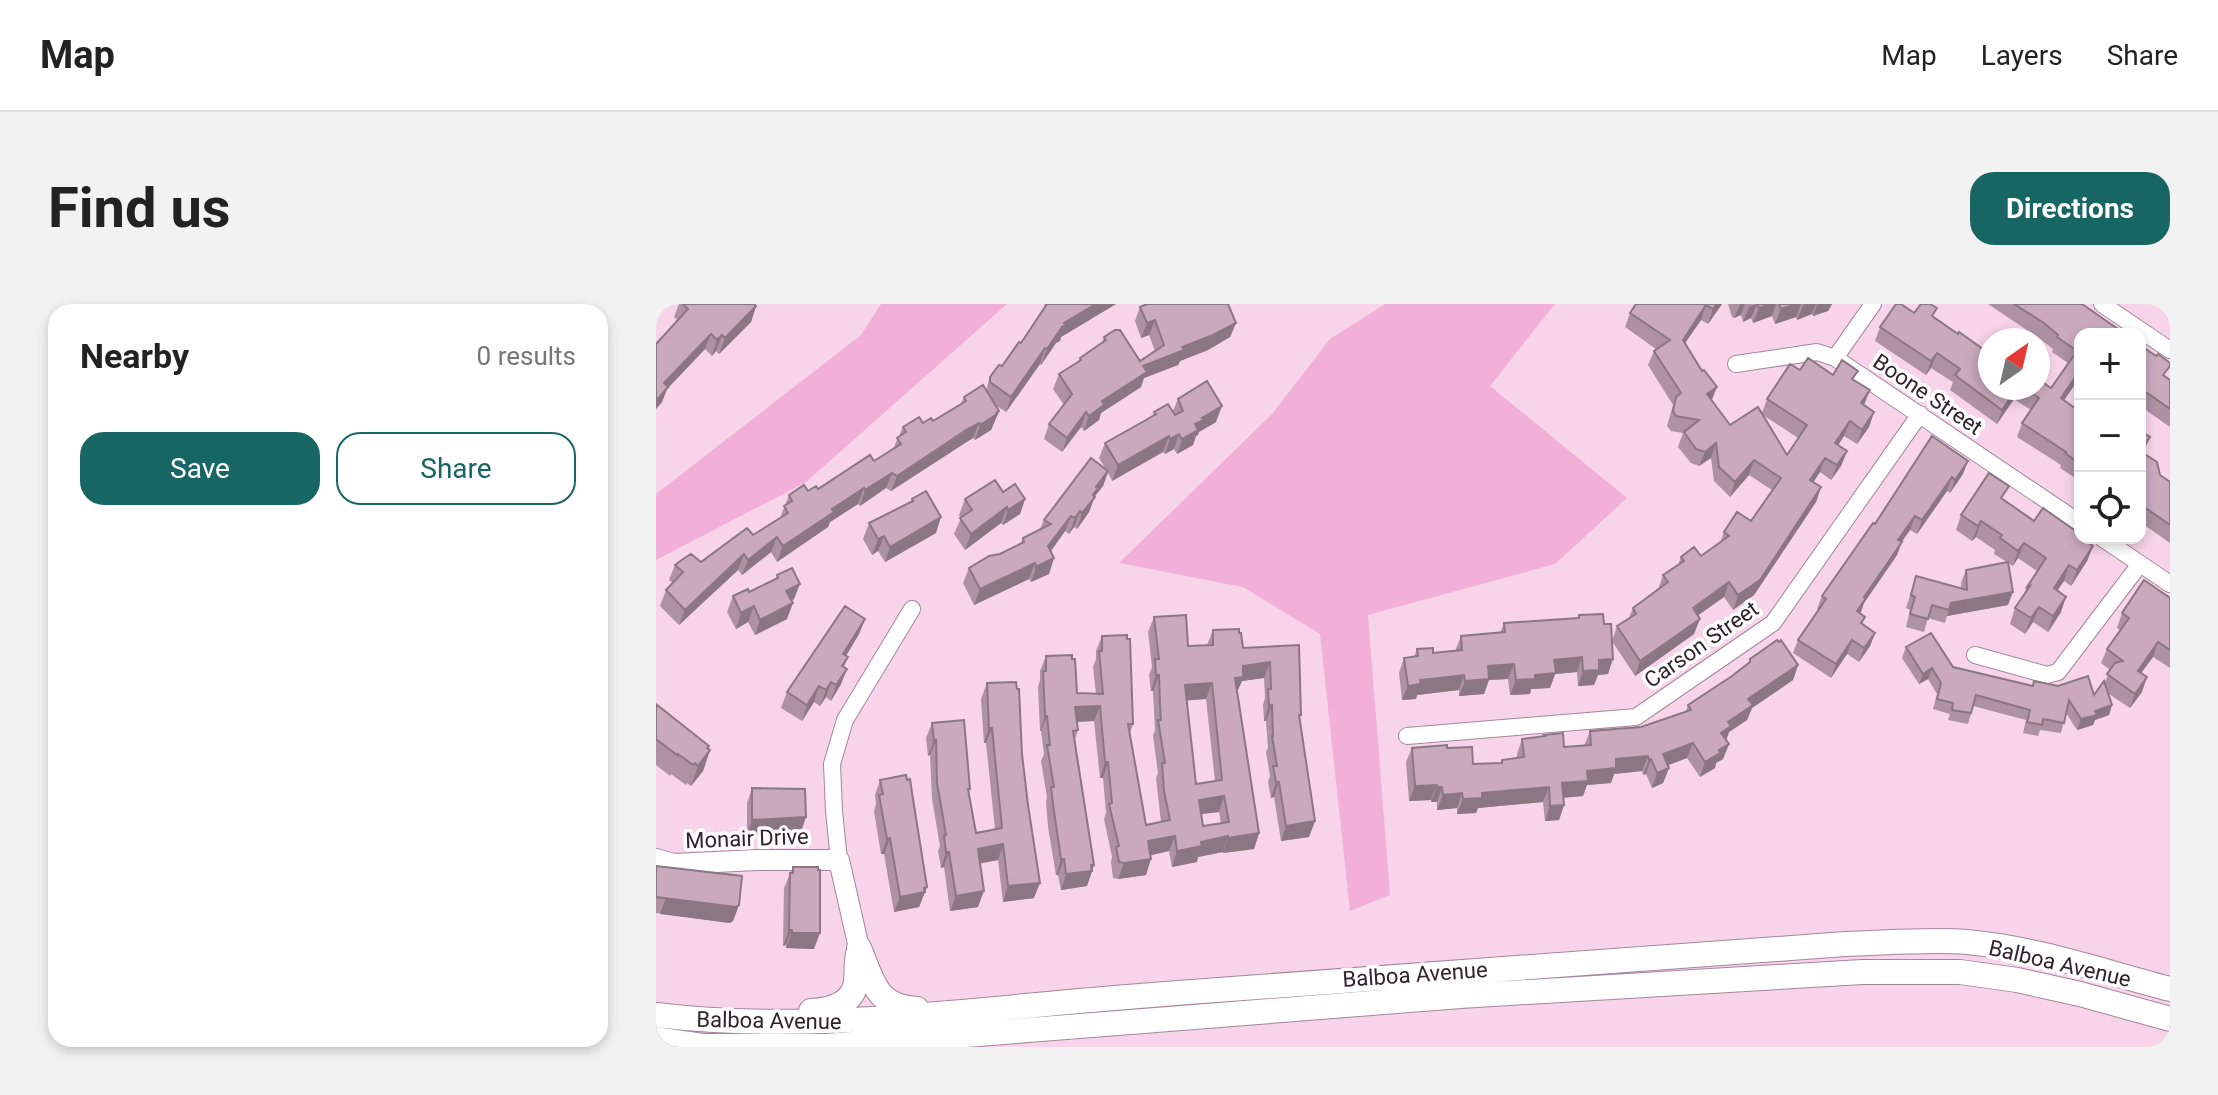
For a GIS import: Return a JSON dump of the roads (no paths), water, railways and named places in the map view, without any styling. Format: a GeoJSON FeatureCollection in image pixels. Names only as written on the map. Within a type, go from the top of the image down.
{"type":"FeatureCollection","features":[{"type":"Feature","properties":{"kind":"main road","name":"Balboa Avenue"},"geometry":{"type":"LineString","coordinates":[[656,1015],[727,1021],[839,1022],[1479,969],[1892,943],[1967,942],[2022,951],[2170,989]]}},
{"type":"Feature","properties":{"kind":"main road"},"geometry":{"type":"LineString","coordinates":[[859,948],[878,993],[897,1006],[914,1009],[974,1004],[1003,1007]]}},
{"type":"Feature","properties":{"kind":"main road"},"geometry":{"type":"LineString","coordinates":[[727,1021],[768,1011],[819,1011],[838,1006],[854,991],[859,948]]}},
{"type":"Feature","properties":{"kind":"main road","name":"Balboa Avenue"},"geometry":{"type":"LineString","coordinates":[[656,1039],[704,1046],[827,1046],[1460,996],[1862,972],[1960,972],[2017,980],[2170,1019]]}},
{"type":"Feature","properties":{"kind":"street"},"geometry":{"type":"LineString","coordinates":[[1835,358],[1873,304]]}},
{"type":"Feature","properties":{"kind":"street"},"geometry":{"type":"LineString","coordinates":[[2102,304],[2170,350]]}},
{"type":"Feature","properties":{"kind":"street","name":"Boone Street"},"geometry":{"type":"LineString","coordinates":[[1736,364],[1817,352],[1835,358],[2074,519]]}},
{"type":"Feature","properties":{"kind":"street","name":"Carson Street"},"geometry":{"type":"LineString","coordinates":[[1407,736],[1636,717],[1773,623],[1920,414]]}},
{"type":"Feature","properties":{"kind":"street"},"geometry":{"type":"LineString","coordinates":[[2111,544],[2170,584]]}},
{"type":"Feature","properties":{"kind":"street"},"geometry":{"type":"LineString","coordinates":[[1975,655],[2047,675],[2058,672],[2140,564]]}},
{"type":"Feature","properties":{"kind":"street"},"geometry":{"type":"LineString","coordinates":[[859,948],[839,860],[832,764],[845,720],[912,609]]}},
{"type":"Feature","properties":{"kind":"street","name":"Monair Drive"},"geometry":{"type":"LineString","coordinates":[[656,859],[674,864],[839,860]]}}]}
